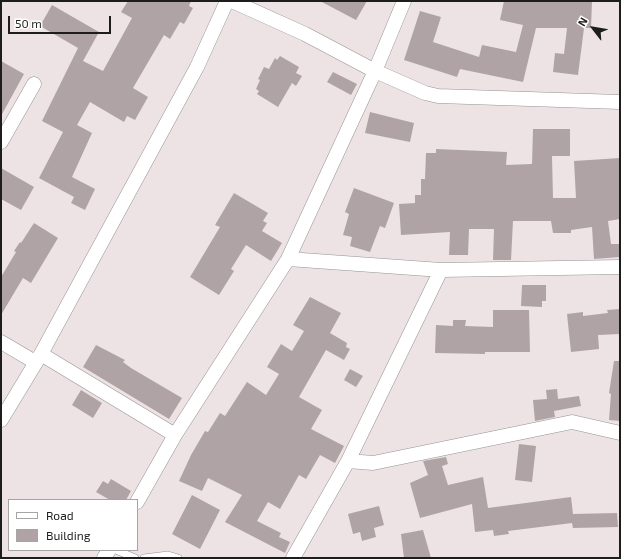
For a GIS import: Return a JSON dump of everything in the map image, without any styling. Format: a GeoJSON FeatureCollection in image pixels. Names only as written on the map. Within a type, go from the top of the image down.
{"type":"FeatureCollection","features":[{"type":"Feature","properties":{"kind":"street"},"geometry":{"type":"LineString","coordinates":[[1,420],[38,358],[196,67],[227,1]]}},
{"type":"Feature","properties":{"kind":"street"},"geometry":{"type":"LineString","coordinates":[[232,1],[305,34],[375,71],[425,93],[438,96],[620,102]]}},
{"type":"Feature","properties":{"kind":"street"},"geometry":{"type":"LineString","coordinates":[[138,500],[175,435],[288,259],[375,71],[404,1]]}},
{"type":"Feature","properties":{"kind":"street"},"geometry":{"type":"LineString","coordinates":[[1,142],[34,84]]}},
{"type":"Feature","properties":{"kind":"street"},"geometry":{"type":"LineString","coordinates":[[288,259],[441,270],[620,267]]}},
{"type":"Feature","properties":{"kind":"street"},"geometry":{"type":"LineString","coordinates":[[293,558],[348,461],[441,270]]}},
{"type":"Feature","properties":{"kind":"street"},"geometry":{"type":"LineString","coordinates":[[1,342],[38,358],[175,435]]}},
{"type":"Feature","properties":{"kind":"street"},"geometry":{"type":"LineString","coordinates":[[348,461],[373,463],[572,422],[620,433]]}},
{"type":"Feature","properties":{"kind":"lane"},"geometry":{"type":"LineString","coordinates":[[118,551],[135,558]]}},
{"type":"Feature","properties":{"kind":"lane"},"geometry":{"type":"LineString","coordinates":[[144,558],[168,555],[178,558]]}},
{"type":"Feature","properties":{"kind":"building"},"geometry":{"type":"Polygon","coordinates":[[[128,1],[191,1],[189,6],[193,8],[184,24],[180,22],[170,39],[164,35],[133,88],[148,97],[135,120],[127,116],[124,122],[90,102],[77,125],[92,133],[72,177],[95,189],[85,210],[71,203],[74,197],[39,178],[63,132],[42,121],[78,48],[40,26],[52,5],[99,32],[83,61],[103,71],[132,18],[121,12],[128,1]]]}},
{"type":"Feature","properties":{"kind":"building"},"geometry":{"type":"Polygon","coordinates":[[[320,1],[367,1],[356,20],[320,1]]]}},
{"type":"Feature","properties":{"kind":"building"},"geometry":{"type":"Polygon","coordinates":[[[504,1],[592,1],[591,28],[584,28],[578,75],[553,72],[555,53],[564,54],[567,28],[536,28],[523,82],[460,69],[457,77],[404,60],[420,11],[441,17],[433,42],[479,57],[482,45],[516,52],[523,25],[500,20],[504,1]]]}},
{"type":"Feature","properties":{"kind":"building"},"geometry":{"type":"Polygon","coordinates":[[[280,56],[299,67],[296,73],[302,76],[296,86],[292,83],[278,107],[257,94],[259,91],[256,89],[260,80],[258,79],[264,67],[269,69],[275,58],[277,60],[280,56]]]}},
{"type":"Feature","properties":{"kind":"building"},"geometry":{"type":"Polygon","coordinates":[[[1,61],[24,74],[1,116],[1,61]]]}},
{"type":"Feature","properties":{"kind":"building"},"geometry":{"type":"Polygon","coordinates":[[[333,72],[357,84],[351,95],[327,82],[333,72]]]}},
{"type":"Feature","properties":{"kind":"building"},"geometry":{"type":"Polygon","coordinates":[[[370,112],[414,123],[410,142],[365,133],[370,112]]]}},
{"type":"Feature","properties":{"kind":"building"},"geometry":{"type":"Polygon","coordinates":[[[533,129],[570,129],[570,156],[552,156],[553,198],[576,198],[574,161],[620,158],[620,219],[608,221],[611,244],[620,244],[620,257],[594,259],[592,227],[571,230],[571,233],[553,233],[551,221],[513,221],[511,260],[493,260],[494,229],[469,229],[468,255],[449,255],[450,232],[401,235],[399,204],[415,203],[415,195],[421,195],[421,179],[425,179],[426,153],[436,153],[436,149],[507,152],[506,165],[532,164],[533,129]]]}},
{"type":"Feature","properties":{"kind":"building"},"geometry":{"type":"Polygon","coordinates":[[[1,168],[34,187],[21,210],[1,199],[1,168]]]}},
{"type":"Feature","properties":{"kind":"building"},"geometry":{"type":"Polygon","coordinates":[[[354,188],[394,203],[385,228],[380,226],[370,252],[350,246],[352,237],[343,235],[349,214],[345,212],[354,188]]]}},
{"type":"Feature","properties":{"kind":"building"},"geometry":{"type":"Polygon","coordinates":[[[234,193],[268,213],[263,221],[267,223],[262,231],[282,243],[271,261],[246,245],[231,269],[234,271],[219,295],[190,277],[220,227],[215,225],[234,193]]]}},
{"type":"Feature","properties":{"kind":"building"},"geometry":{"type":"Polygon","coordinates":[[[34,223],[58,238],[31,283],[23,278],[1,315],[1,277],[16,252],[14,251],[34,223]]]}},
{"type":"Feature","properties":{"kind":"building"},"geometry":{"type":"Polygon","coordinates":[[[522,285],[546,285],[546,301],[542,301],[542,307],[521,306],[522,285]]]}},
{"type":"Feature","properties":{"kind":"building"},"geometry":{"type":"Polygon","coordinates":[[[310,297],[341,313],[330,333],[347,343],[346,347],[350,349],[344,360],[326,350],[299,397],[322,410],[311,429],[344,446],[335,463],[320,455],[306,479],[299,475],[280,509],[268,502],[257,521],[281,533],[279,537],[290,542],[285,553],[225,522],[242,495],[208,478],[202,491],[179,481],[191,455],[205,431],[208,432],[220,413],[225,416],[247,382],[266,395],[279,374],[267,367],[281,344],[292,351],[304,331],[293,325],[310,297]]]}},
{"type":"Feature","properties":{"kind":"building"},"geometry":{"type":"Polygon","coordinates":[[[620,309],[620,334],[598,335],[599,349],[571,352],[567,314],[583,312],[583,316],[608,313],[607,310],[620,309]]]}},
{"type":"Feature","properties":{"kind":"building"},"geometry":{"type":"Polygon","coordinates":[[[493,310],[529,310],[530,352],[485,352],[485,354],[435,353],[436,325],[453,326],[453,320],[466,320],[465,326],[493,327],[493,310]]]}},
{"type":"Feature","properties":{"kind":"building"},"geometry":{"type":"Polygon","coordinates":[[[96,345],[125,360],[123,362],[131,368],[182,398],[169,419],[83,367],[96,345]]]}},
{"type":"Feature","properties":{"kind":"building"},"geometry":{"type":"Polygon","coordinates":[[[614,361],[620,361],[620,421],[609,420],[611,394],[609,393],[614,361]]]}},
{"type":"Feature","properties":{"kind":"building"},"geometry":{"type":"Polygon","coordinates":[[[350,369],[363,376],[356,387],[344,380],[350,369]]]}},
{"type":"Feature","properties":{"kind":"building"},"geometry":{"type":"Polygon","coordinates":[[[557,389],[558,399],[579,396],[581,406],[554,411],[555,417],[535,421],[533,400],[547,399],[546,390],[557,389]]]}},
{"type":"Feature","properties":{"kind":"building"},"geometry":{"type":"Polygon","coordinates":[[[81,390],[102,403],[93,418],[72,405],[81,390]]]}},
{"type":"Feature","properties":{"kind":"building"},"geometry":{"type":"Polygon","coordinates":[[[519,444],[536,446],[532,482],[515,480],[519,444]]]}},
{"type":"Feature","properties":{"kind":"building"},"geometry":{"type":"Polygon","coordinates":[[[446,457],[448,464],[442,466],[448,485],[483,477],[488,508],[571,497],[573,514],[617,513],[618,527],[573,528],[572,523],[508,531],[509,534],[494,536],[493,530],[475,532],[472,504],[420,518],[410,483],[428,475],[423,461],[446,457]]]}},
{"type":"Feature","properties":{"kind":"building"},"geometry":{"type":"Polygon","coordinates":[[[111,479],[131,491],[127,499],[108,499],[96,492],[103,481],[108,484],[111,479]]]}},
{"type":"Feature","properties":{"kind":"building"},"geometry":{"type":"Polygon","coordinates":[[[192,495],[220,510],[200,549],[172,534],[192,495]]]}},
{"type":"Feature","properties":{"kind":"building"},"geometry":{"type":"Polygon","coordinates":[[[379,506],[384,525],[374,528],[376,537],[362,541],[360,532],[353,534],[348,514],[379,506]]]}},
{"type":"Feature","properties":{"kind":"building"},"geometry":{"type":"Polygon","coordinates":[[[423,530],[431,558],[404,558],[401,534],[423,530]]]}}]}
